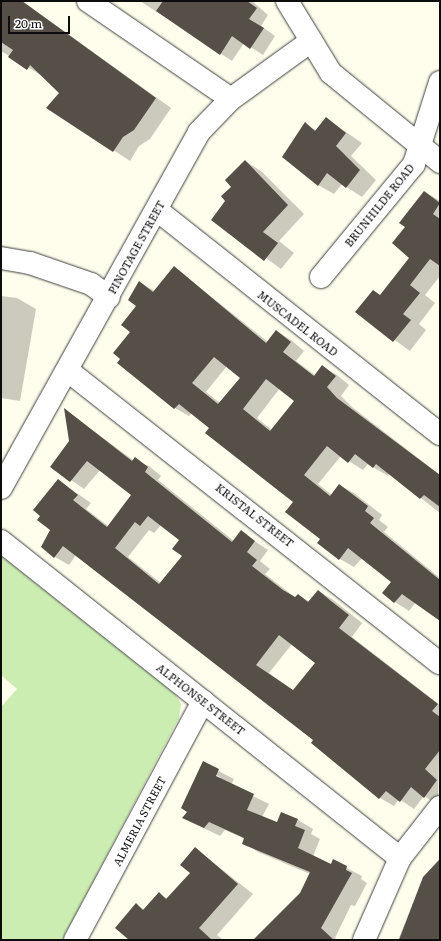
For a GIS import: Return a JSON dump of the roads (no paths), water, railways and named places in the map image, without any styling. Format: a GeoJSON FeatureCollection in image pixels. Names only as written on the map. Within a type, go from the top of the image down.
{"type":"FeatureCollection","features":[{"type":"Feature","properties":{"kind":"street"},"geometry":{"type":"LineString","coordinates":[[88,1],[231,99]]}},
{"type":"Feature","properties":{"kind":"street"},"geometry":{"type":"LineString","coordinates":[[287,1],[331,73],[440,162]]}},
{"type":"Feature","properties":{"kind":"street","name":"PINOTAGE STREET"},"geometry":{"type":"LineString","coordinates":[[1,488],[200,132],[231,99],[311,41]]}},
{"type":"Feature","properties":{"kind":"street","name":"BRUNHILDE ROAD"},"geometry":{"type":"LineString","coordinates":[[321,277],[414,164],[440,82]]}},
{"type":"Feature","properties":{"kind":"street","name":"MUSCADEL ROAD"},"geometry":{"type":"LineString","coordinates":[[157,210],[440,434]]}},
{"type":"Feature","properties":{"kind":"street"},"geometry":{"type":"LineString","coordinates":[[1,258],[30,263],[91,284],[109,297]]}},
{"type":"Feature","properties":{"kind":"street","name":"KRISTAL STREET"},"geometry":{"type":"LineString","coordinates":[[67,370],[440,663]]}},
{"type":"Feature","properties":{"kind":"street","name":"ALPHONSE STREET"},"geometry":{"type":"LineString","coordinates":[[1,541],[400,858]]}},
{"type":"Feature","properties":{"kind":"street","name":"ALMERIA STREET"},"geometry":{"type":"LineString","coordinates":[[75,940],[203,701]]}},
{"type":"Feature","properties":{"kind":"street"},"geometry":{"type":"LineString","coordinates":[[364,940],[400,858],[440,807]]}}]}
